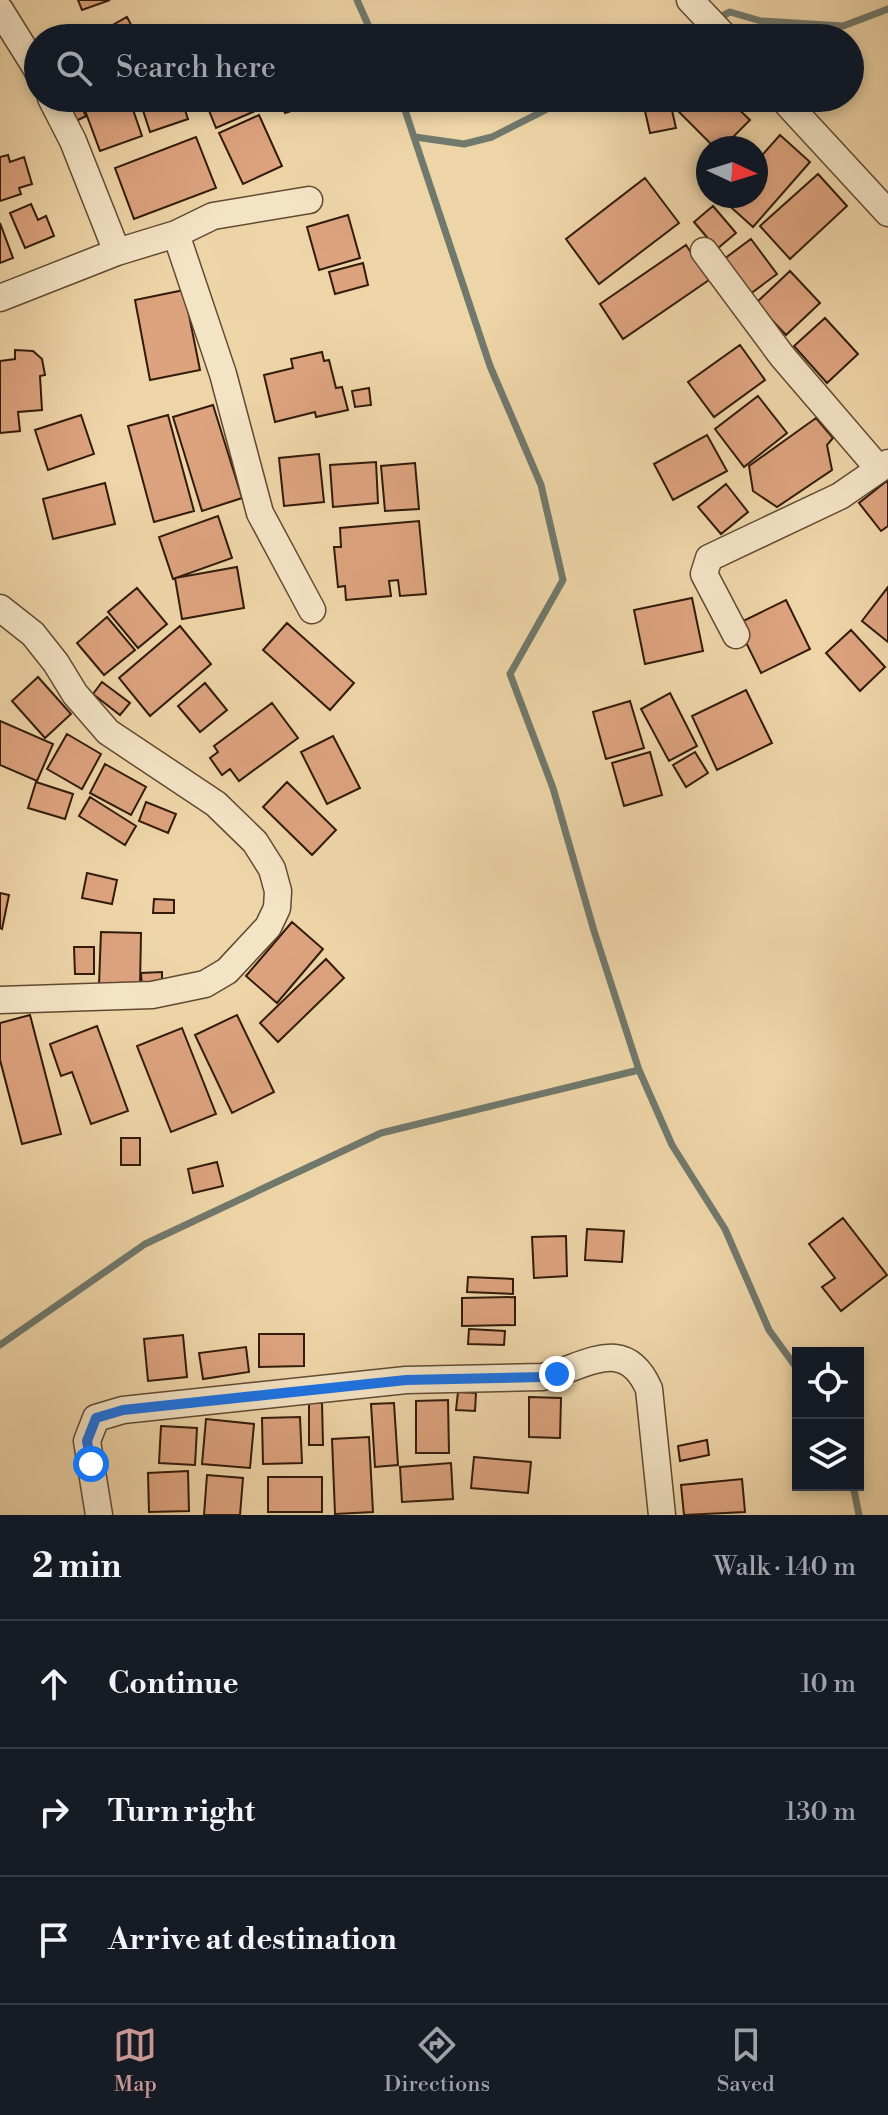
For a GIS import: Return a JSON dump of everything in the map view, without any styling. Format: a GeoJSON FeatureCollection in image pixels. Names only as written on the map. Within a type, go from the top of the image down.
{"type":"FeatureCollection","features":[{"type":"Feature","properties":{"kind":"street"},"geometry":{"type":"LineString","coordinates":[[690,0],[713,24]]}},
{"type":"Feature","properties":{"kind":"street"},"geometry":{"type":"LineString","coordinates":[[0,10],[24,49]]}},
{"type":"Feature","properties":{"kind":"street"},"geometry":{"type":"LineString","coordinates":[[58,112],[73,141],[117,252]]}},
{"type":"Feature","properties":{"kind":"street"},"geometry":{"type":"LineString","coordinates":[[795,112],[888,213]]}},
{"type":"Feature","properties":{"kind":"street"},"geometry":{"type":"LineString","coordinates":[[0,298],[117,252],[176,234],[213,216],[309,200]]}},
{"type":"Feature","properties":{"kind":"street"},"geometry":{"type":"LineString","coordinates":[[176,234],[223,374],[260,513],[312,610]]}},
{"type":"Feature","properties":{"kind":"street"},"geometry":{"type":"LineString","coordinates":[[704,251],[782,356],[883,466],[840,496],[709,558],[704,574],[736,635]]}},
{"type":"Feature","properties":{"kind":"street"},"geometry":{"type":"LineString","coordinates":[[0,608],[33,634],[75,694],[108,732],[216,804],[255,842],[272,869],[278,891],[277,908],[268,927],[227,971],[205,984],[152,995],[0,1000]]}},
{"type":"Feature","properties":{"kind":"street"},"geometry":{"type":"LineString","coordinates":[[99,1515],[87,1441],[96,1418],[123,1410],[406,1380],[542,1377],[557,1374],[582,1362],[608,1358],[631,1362],[641,1372],[649,1389],[662,1515]]}},
{"type":"Feature","properties":{"kind":"building"},"geometry":{"type":"Polygon","coordinates":[[[78,0],[110,0],[82,10],[78,0]]]}},
{"type":"Feature","properties":{"kind":"building"},"geometry":{"type":"Polygon","coordinates":[[[127,17],[131,24],[115,24],[127,17]]]}},
{"type":"Feature","properties":{"kind":"building"},"geometry":{"type":"Polygon","coordinates":[[[68,112],[84,112],[86,116],[72,123],[68,112]]]}},
{"type":"Feature","properties":{"kind":"building"},"geometry":{"type":"Polygon","coordinates":[[[86,112],[134,112],[142,136],[100,151],[86,112]]]}},
{"type":"Feature","properties":{"kind":"building"},"geometry":{"type":"Polygon","coordinates":[[[144,112],[186,112],[188,119],[150,132],[144,112]]]}},
{"type":"Feature","properties":{"kind":"building"},"geometry":{"type":"Polygon","coordinates":[[[210,112],[253,112],[216,128],[210,112]]]}},
{"type":"Feature","properties":{"kind":"building"},"geometry":{"type":"Polygon","coordinates":[[[645,112],[672,112],[676,128],[650,133],[645,112]]]}},
{"type":"Feature","properties":{"kind":"building"},"geometry":{"type":"Polygon","coordinates":[[[679,112],[742,112],[750,120],[734,136],[703,136],[679,112]]]}},
{"type":"Feature","properties":{"kind":"building"},"geometry":{"type":"Polygon","coordinates":[[[259,115],[282,166],[243,184],[219,133],[259,115]]]}},
{"type":"Feature","properties":{"kind":"building"},"geometry":{"type":"Polygon","coordinates":[[[780,135],[810,162],[753,227],[732,208],[768,208],[768,148],[780,135]]]}},
{"type":"Feature","properties":{"kind":"building"},"geometry":{"type":"Polygon","coordinates":[[[196,137],[216,188],[134,219],[115,168],[196,137]]]}},
{"type":"Feature","properties":{"kind":"building"},"geometry":{"type":"Polygon","coordinates":[[[8,155],[10,162],[24,157],[32,184],[19,188],[21,194],[0,201],[0,157],[8,155]]]}},
{"type":"Feature","properties":{"kind":"building"},"geometry":{"type":"Polygon","coordinates":[[[818,174],[847,206],[790,259],[760,226],[818,174]]]}},
{"type":"Feature","properties":{"kind":"building"},"geometry":{"type":"Polygon","coordinates":[[[645,178],[679,223],[599,284],[566,239],[645,178]]]}},
{"type":"Feature","properties":{"kind":"building"},"geometry":{"type":"Polygon","coordinates":[[[31,204],[38,220],[46,216],[54,236],[25,248],[10,213],[31,204]]]}},
{"type":"Feature","properties":{"kind":"building"},"geometry":{"type":"Polygon","coordinates":[[[715,208],[736,233],[717,249],[694,222],[715,208]]]}},
{"type":"Feature","properties":{"kind":"building"},"geometry":{"type":"Polygon","coordinates":[[[348,215],[360,258],[319,270],[307,227],[348,215]]]}},
{"type":"Feature","properties":{"kind":"building"},"geometry":{"type":"Polygon","coordinates":[[[0,223],[13,258],[0,263],[0,223]]]}},
{"type":"Feature","properties":{"kind":"building"},"geometry":{"type":"Polygon","coordinates":[[[751,239],[777,274],[746,297],[720,262],[751,239]]]}},
{"type":"Feature","properties":{"kind":"building"},"geometry":{"type":"Polygon","coordinates":[[[686,245],[709,280],[623,339],[600,304],[686,245]]]}},
{"type":"Feature","properties":{"kind":"building"},"geometry":{"type":"Polygon","coordinates":[[[363,263],[368,285],[335,294],[329,272],[363,263]]]}},
{"type":"Feature","properties":{"kind":"building"},"geometry":{"type":"Polygon","coordinates":[[[790,271],[820,303],[786,335],[756,303],[790,271]]]}},
{"type":"Feature","properties":{"kind":"building"},"geometry":{"type":"Polygon","coordinates":[[[184,290],[200,370],[150,380],[135,300],[184,290]]]}},
{"type":"Feature","properties":{"kind":"building"},"geometry":{"type":"Polygon","coordinates":[[[825,318],[858,354],[827,383],[794,346],[825,318]]]}},
{"type":"Feature","properties":{"kind":"building"},"geometry":{"type":"Polygon","coordinates":[[[740,345],[765,380],[714,417],[688,382],[740,345]]]}},
{"type":"Feature","properties":{"kind":"building"},"geometry":{"type":"Polygon","coordinates":[[[15,350],[33,351],[42,359],[45,375],[40,376],[42,410],[18,412],[20,431],[0,433],[0,361],[15,359],[15,350]]]}},
{"type":"Feature","properties":{"kind":"building"},"geometry":{"type":"Polygon","coordinates":[[[322,352],[324,361],[329,360],[336,388],[342,387],[348,410],[316,417],[315,412],[275,422],[264,375],[293,368],[291,359],[322,352]]]}},
{"type":"Feature","properties":{"kind":"building"},"geometry":{"type":"Polygon","coordinates":[[[369,388],[371,405],[355,407],[352,391],[369,388]]]}},
{"type":"Feature","properties":{"kind":"building"},"geometry":{"type":"Polygon","coordinates":[[[758,396],[787,433],[744,467],[715,429],[758,396]]]}},
{"type":"Feature","properties":{"kind":"building"},"geometry":{"type":"Polygon","coordinates":[[[213,405],[242,498],[202,511],[173,417],[213,405]]]}},
{"type":"Feature","properties":{"kind":"building"},"geometry":{"type":"Polygon","coordinates":[[[81,415],[94,454],[48,470],[35,430],[81,415]]]}},
{"type":"Feature","properties":{"kind":"building"},"geometry":{"type":"Polygon","coordinates":[[[168,415],[194,511],[154,522],[128,426],[168,415]]]}},
{"type":"Feature","properties":{"kind":"building"},"geometry":{"type":"Polygon","coordinates":[[[816,418],[833,438],[827,445],[832,470],[777,507],[753,491],[749,466],[816,418]]]}},
{"type":"Feature","properties":{"kind":"building"},"geometry":{"type":"Polygon","coordinates":[[[707,435],[727,471],[673,500],[654,464],[707,435]]]}},
{"type":"Feature","properties":{"kind":"building"},"geometry":{"type":"Polygon","coordinates":[[[319,454],[324,502],[284,506],[279,458],[319,454]]]}},
{"type":"Feature","properties":{"kind":"building"},"geometry":{"type":"Polygon","coordinates":[[[376,462],[378,503],[333,507],[330,465],[376,462]]]}},
{"type":"Feature","properties":{"kind":"building"},"geometry":{"type":"Polygon","coordinates":[[[415,463],[419,509],[385,511],[381,466],[415,463]]]}},
{"type":"Feature","properties":{"kind":"building"},"geometry":{"type":"Polygon","coordinates":[[[888,480],[888,526],[881,531],[859,503],[888,480]]]}},
{"type":"Feature","properties":{"kind":"building"},"geometry":{"type":"Polygon","coordinates":[[[105,483],[115,524],[53,539],[43,499],[105,483]]]}},
{"type":"Feature","properties":{"kind":"building"},"geometry":{"type":"Polygon","coordinates":[[[726,484],[748,512],[721,534],[698,507],[726,484]]]}},
{"type":"Feature","properties":{"kind":"building"},"geometry":{"type":"Polygon","coordinates":[[[218,516],[232,558],[173,579],[159,537],[218,516]]]}},
{"type":"Feature","properties":{"kind":"building"},"geometry":{"type":"Polygon","coordinates":[[[419,521],[426,594],[400,596],[398,580],[389,581],[391,596],[346,600],[345,586],[338,587],[334,547],[341,547],[340,528],[419,521]]]}},
{"type":"Feature","properties":{"kind":"building"},"geometry":{"type":"Polygon","coordinates":[[[237,567],[244,608],[182,619],[175,578],[237,567]]]}},
{"type":"Feature","properties":{"kind":"building"},"geometry":{"type":"Polygon","coordinates":[[[888,587],[888,642],[862,621],[888,587]]]}},
{"type":"Feature","properties":{"kind":"building"},"geometry":{"type":"Polygon","coordinates":[[[137,588],[167,624],[138,648],[108,612],[137,588]]]}},
{"type":"Feature","properties":{"kind":"building"},"geometry":{"type":"Polygon","coordinates":[[[692,598],[703,651],[645,664],[634,610],[692,598]]]}},
{"type":"Feature","properties":{"kind":"building"},"geometry":{"type":"Polygon","coordinates":[[[786,600],[810,649],[761,673],[737,624],[786,600]]]}},
{"type":"Feature","properties":{"kind":"building"},"geometry":{"type":"Polygon","coordinates":[[[107,617],[135,650],[104,675],[77,643],[107,617]]]}},
{"type":"Feature","properties":{"kind":"building"},"geometry":{"type":"Polygon","coordinates":[[[287,623],[354,683],[330,710],[263,650],[287,623]]]}},
{"type":"Feature","properties":{"kind":"building"},"geometry":{"type":"Polygon","coordinates":[[[180,626],[211,664],[150,716],[119,678],[180,626]]]}},
{"type":"Feature","properties":{"kind":"building"},"geometry":{"type":"Polygon","coordinates":[[[851,630],[885,667],[860,691],[826,653],[851,630]]]}},
{"type":"Feature","properties":{"kind":"building"},"geometry":{"type":"Polygon","coordinates":[[[38,677],[71,714],[45,738],[12,701],[38,677]]]}},
{"type":"Feature","properties":{"kind":"building"},"geometry":{"type":"Polygon","coordinates":[[[102,682],[130,703],[120,715],[93,694],[102,682]]]}},
{"type":"Feature","properties":{"kind":"building"},"geometry":{"type":"Polygon","coordinates":[[[205,683],[227,710],[200,732],[178,706],[205,683]]]}},
{"type":"Feature","properties":{"kind":"building"},"geometry":{"type":"Polygon","coordinates":[[[746,690],[772,743],[717,770],[692,716],[746,690]]]}},
{"type":"Feature","properties":{"kind":"building"},"geometry":{"type":"Polygon","coordinates":[[[670,693],[697,746],[669,761],[641,709],[670,693]]]}},
{"type":"Feature","properties":{"kind":"building"},"geometry":{"type":"Polygon","coordinates":[[[630,701],[644,748],[606,759],[593,712],[630,701]]]}},
{"type":"Feature","properties":{"kind":"building"},"geometry":{"type":"Polygon","coordinates":[[[272,703],[298,738],[239,781],[230,769],[222,775],[210,758],[218,752],[214,746],[272,703]]]}},
{"type":"Feature","properties":{"kind":"building"},"geometry":{"type":"Polygon","coordinates":[[[0,721],[53,744],[37,781],[0,765],[0,721]]]}},
{"type":"Feature","properties":{"kind":"building"},"geometry":{"type":"Polygon","coordinates":[[[67,734],[101,754],[82,789],[47,769],[67,734]]]}},
{"type":"Feature","properties":{"kind":"building"},"geometry":{"type":"Polygon","coordinates":[[[333,736],[360,788],[327,804],[301,752],[333,736]]]}},
{"type":"Feature","properties":{"kind":"building"},"geometry":{"type":"Polygon","coordinates":[[[650,752],[662,795],[624,806],[612,763],[650,752]]]}},
{"type":"Feature","properties":{"kind":"building"},"geometry":{"type":"Polygon","coordinates":[[[695,752],[708,773],[686,787],[673,765],[695,752]]]}},
{"type":"Feature","properties":{"kind":"building"},"geometry":{"type":"Polygon","coordinates":[[[105,764],[146,787],[131,815],[90,793],[105,764]]]}},
{"type":"Feature","properties":{"kind":"building"},"geometry":{"type":"Polygon","coordinates":[[[36,782],[73,794],[65,819],[28,808],[36,782]]]}},
{"type":"Feature","properties":{"kind":"building"},"geometry":{"type":"Polygon","coordinates":[[[287,782],[336,830],[312,855],[263,807],[287,782]]]}},
{"type":"Feature","properties":{"kind":"building"},"geometry":{"type":"Polygon","coordinates":[[[90,797],[136,826],[125,845],[79,816],[90,797]]]}},
{"type":"Feature","properties":{"kind":"building"},"geometry":{"type":"Polygon","coordinates":[[[146,802],[176,814],[168,833],[139,821],[146,802]]]}},
{"type":"Feature","properties":{"kind":"building"},"geometry":{"type":"Polygon","coordinates":[[[87,873],[117,880],[112,904],[82,898],[87,873]]]}},
{"type":"Feature","properties":{"kind":"building"},"geometry":{"type":"Polygon","coordinates":[[[0,893],[9,895],[2,929],[0,928],[0,893]]]}},
{"type":"Feature","properties":{"kind":"building"},"geometry":{"type":"Polygon","coordinates":[[[154,899],[174,900],[174,913],[153,913],[154,899]]]}},
{"type":"Feature","properties":{"kind":"building"},"geometry":{"type":"Polygon","coordinates":[[[292,922],[323,949],[277,1003],[246,976],[292,922]]]}},
{"type":"Feature","properties":{"kind":"building"},"geometry":{"type":"Polygon","coordinates":[[[101,932],[141,933],[140,986],[99,985],[101,932]]]}},
{"type":"Feature","properties":{"kind":"building"},"geometry":{"type":"Polygon","coordinates":[[[74,947],[94,947],[94,974],[75,974],[74,947]]]}},
{"type":"Feature","properties":{"kind":"building"},"geometry":{"type":"Polygon","coordinates":[[[326,959],[344,978],[278,1042],[260,1023],[326,959]]]}},
{"type":"Feature","properties":{"kind":"building"},"geometry":{"type":"Polygon","coordinates":[[[162,972],[162,986],[142,987],[141,973],[162,972]]]}},
{"type":"Feature","properties":{"kind":"building"},"geometry":{"type":"Polygon","coordinates":[[[30,1015],[61,1134],[22,1144],[0,1060],[0,1023],[30,1015]]]}},
{"type":"Feature","properties":{"kind":"building"},"geometry":{"type":"Polygon","coordinates":[[[237,1015],[274,1092],[232,1113],[195,1035],[237,1015]]]}},
{"type":"Feature","properties":{"kind":"building"},"geometry":{"type":"Polygon","coordinates":[[[97,1026],[128,1111],[91,1124],[72,1072],[61,1076],[50,1044],[97,1026]]]}},
{"type":"Feature","properties":{"kind":"building"},"geometry":{"type":"Polygon","coordinates":[[[182,1028],[216,1114],[171,1132],[137,1046],[182,1028]]]}},
{"type":"Feature","properties":{"kind":"building"},"geometry":{"type":"Polygon","coordinates":[[[121,1138],[140,1138],[140,1165],[121,1165],[121,1138]]]}},
{"type":"Feature","properties":{"kind":"building"},"geometry":{"type":"Polygon","coordinates":[[[217,1162],[223,1186],[193,1193],[188,1169],[217,1162]]]}},
{"type":"Feature","properties":{"kind":"building"},"geometry":{"type":"Polygon","coordinates":[[[843,1218],[887,1275],[841,1311],[822,1287],[835,1278],[809,1244],[843,1218]]]}},
{"type":"Feature","properties":{"kind":"building"},"geometry":{"type":"Polygon","coordinates":[[[587,1229],[624,1231],[622,1262],[585,1260],[587,1229]]]}},
{"type":"Feature","properties":{"kind":"building"},"geometry":{"type":"Polygon","coordinates":[[[566,1236],[567,1276],[534,1278],[532,1237],[566,1236]]]}},
{"type":"Feature","properties":{"kind":"building"},"geometry":{"type":"Polygon","coordinates":[[[468,1277],[513,1279],[513,1294],[467,1292],[468,1277]]]}},
{"type":"Feature","properties":{"kind":"building"},"geometry":{"type":"Polygon","coordinates":[[[515,1297],[515,1325],[462,1326],[462,1298],[515,1297]]]}},
{"type":"Feature","properties":{"kind":"building"},"geometry":{"type":"Polygon","coordinates":[[[469,1329],[505,1331],[504,1345],[468,1344],[469,1329]]]}},
{"type":"Feature","properties":{"kind":"building"},"geometry":{"type":"Polygon","coordinates":[[[259,1334],[304,1334],[304,1366],[259,1367],[259,1334]]]}},
{"type":"Feature","properties":{"kind":"building"},"geometry":{"type":"Polygon","coordinates":[[[183,1335],[187,1377],[148,1381],[144,1339],[183,1335]]]}},
{"type":"Feature","properties":{"kind":"building"},"geometry":{"type":"Polygon","coordinates":[[[246,1347],[249,1372],[203,1379],[199,1353],[246,1347]]]}},
{"type":"Feature","properties":{"kind":"building"},"geometry":{"type":"Polygon","coordinates":[[[458,1392],[476,1393],[475,1411],[456,1410],[458,1392]]]}},
{"type":"Feature","properties":{"kind":"building"},"geometry":{"type":"Polygon","coordinates":[[[529,1397],[561,1398],[560,1438],[529,1437],[529,1397]]]}},
{"type":"Feature","properties":{"kind":"building"},"geometry":{"type":"Polygon","coordinates":[[[448,1400],[449,1453],[416,1453],[416,1401],[448,1400]]]}},
{"type":"Feature","properties":{"kind":"building"},"geometry":{"type":"Polygon","coordinates":[[[309,1403],[322,1403],[323,1445],[309,1445],[309,1403]]]}},
{"type":"Feature","properties":{"kind":"building"},"geometry":{"type":"Polygon","coordinates":[[[394,1403],[398,1465],[375,1467],[371,1404],[394,1403]]]}},
{"type":"Feature","properties":{"kind":"building"},"geometry":{"type":"Polygon","coordinates":[[[300,1417],[302,1463],[263,1464],[262,1418],[300,1417]]]}},
{"type":"Feature","properties":{"kind":"building"},"geometry":{"type":"Polygon","coordinates":[[[206,1419],[254,1424],[250,1468],[202,1464],[206,1419]]]}},
{"type":"Feature","properties":{"kind":"building"},"geometry":{"type":"Polygon","coordinates":[[[161,1426],[197,1428],[195,1465],[159,1463],[161,1426]]]}},
{"type":"Feature","properties":{"kind":"building"},"geometry":{"type":"Polygon","coordinates":[[[369,1437],[373,1512],[335,1514],[332,1439],[369,1437]]]}},
{"type":"Feature","properties":{"kind":"building"},"geometry":{"type":"Polygon","coordinates":[[[707,1440],[709,1455],[680,1461],[678,1446],[707,1440]]]}},
{"type":"Feature","properties":{"kind":"building"},"geometry":{"type":"Polygon","coordinates":[[[474,1457],[531,1462],[528,1493],[471,1488],[474,1457]]]}},
{"type":"Feature","properties":{"kind":"building"},"geometry":{"type":"Polygon","coordinates":[[[451,1463],[453,1499],[402,1502],[400,1467],[451,1463]]]}},
{"type":"Feature","properties":{"kind":"building"},"geometry":{"type":"Polygon","coordinates":[[[188,1471],[189,1511],[149,1512],[148,1473],[188,1471]]]}},
{"type":"Feature","properties":{"kind":"building"},"geometry":{"type":"Polygon","coordinates":[[[207,1475],[243,1478],[240,1515],[204,1515],[207,1475]]]}},
{"type":"Feature","properties":{"kind":"building"},"geometry":{"type":"Polygon","coordinates":[[[268,1477],[322,1477],[322,1512],[268,1512],[268,1477]]]}},
{"type":"Feature","properties":{"kind":"building"},"geometry":{"type":"Polygon","coordinates":[[[742,1479],[745,1512],[684,1515],[681,1485],[742,1479]]]}},
{"type":"Feature","properties":{"kind":"waterway"},"geometry":{"type":"LineString","coordinates":[[357,0],[368,24]]}},
{"type":"Feature","properties":{"kind":"waterway"},"geometry":{"type":"LineString","coordinates":[[848,24],[888,9]]}},
{"type":"Feature","properties":{"kind":"waterway"},"geometry":{"type":"LineString","coordinates":[[716,19],[730,12],[761,21],[810,24]]}},
{"type":"Feature","properties":{"kind":"waterway"},"geometry":{"type":"LineString","coordinates":[[406,112],[490,366],[541,485],[563,580],[510,674],[553,788],[594,931],[639,1070],[672,1145],[725,1229],[769,1330],[792,1362]]}},
{"type":"Feature","properties":{"kind":"waterway"},"geometry":{"type":"LineString","coordinates":[[415,137],[464,144],[492,137],[541,112]]}},
{"type":"Feature","properties":{"kind":"waterway"},"geometry":{"type":"LineString","coordinates":[[0,1345],[145,1244],[381,1133],[639,1070]]}},
{"type":"Feature","properties":{"kind":"waterway"},"geometry":{"type":"LineString","coordinates":[[854,1491],[859,1515]]}},
{"type":"Feature","properties":{"kind":"route"},"geometry":{"type":"LineString","coordinates":[[91,1464],[87,1441],[96,1418],[123,1410],[406,1380],[542,1377],[557,1374]]}}]}
